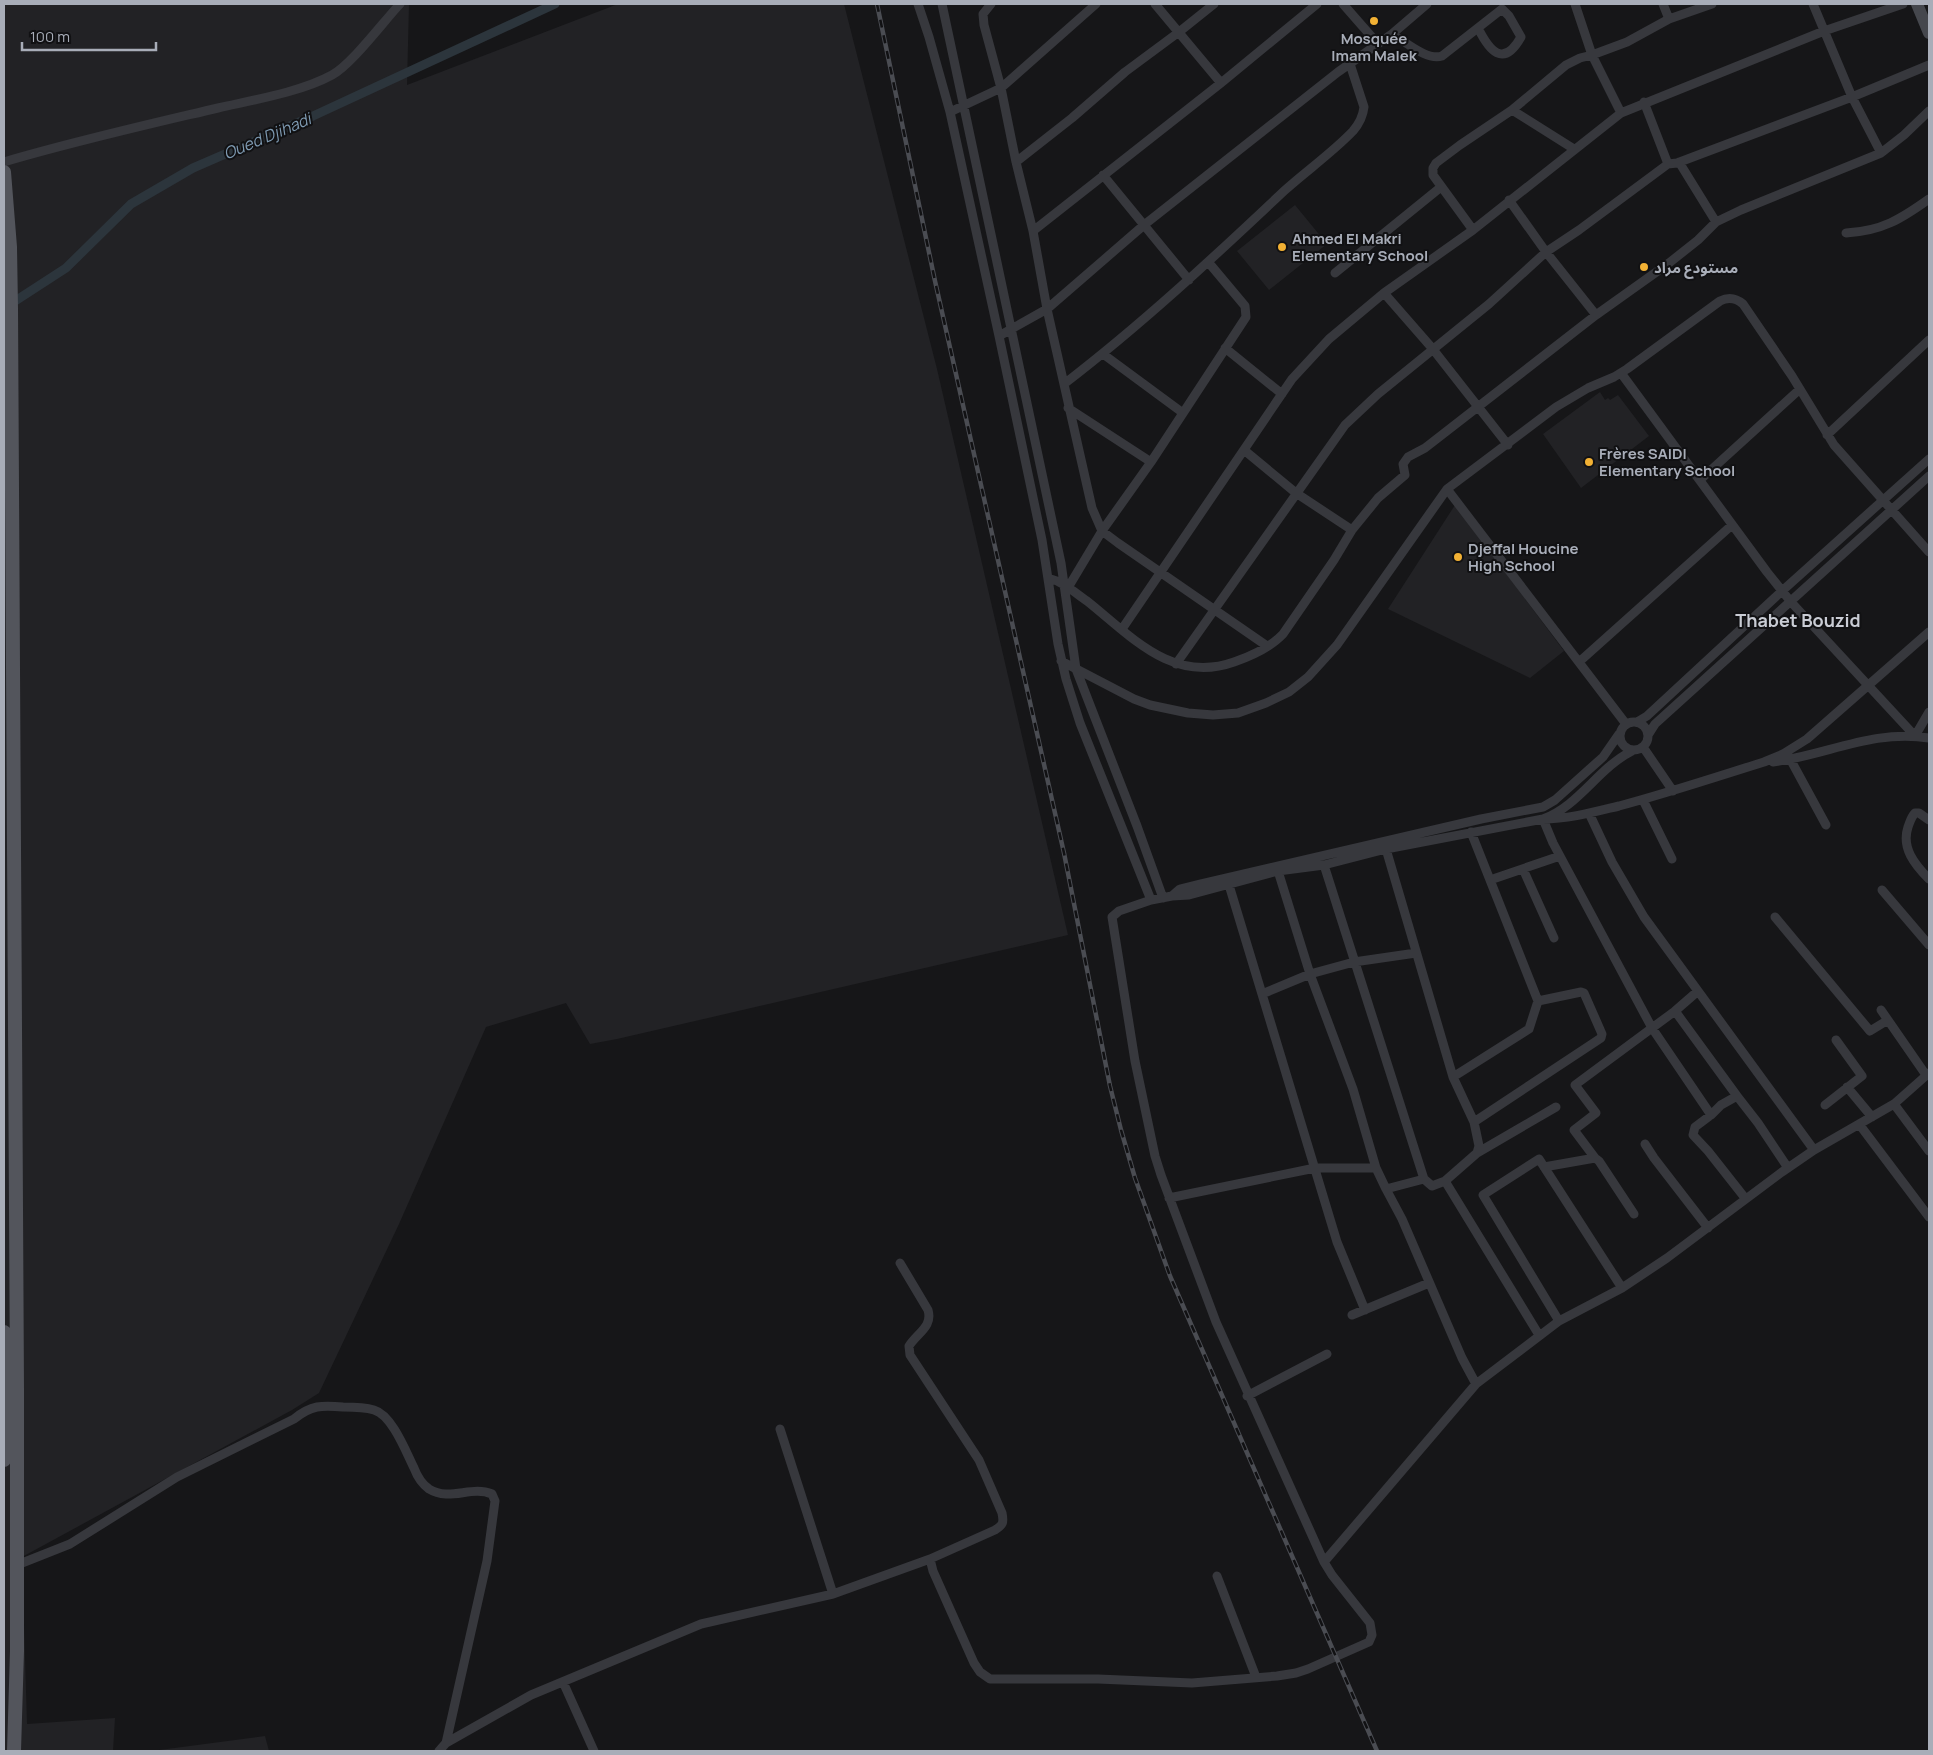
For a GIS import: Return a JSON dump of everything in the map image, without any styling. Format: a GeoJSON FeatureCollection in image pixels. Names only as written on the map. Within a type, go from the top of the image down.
{"type":"FeatureCollection","features":[{"type":"Feature","properties":{"kind":"main road"},"geometry":{"type":"LineString","coordinates":[[4,172],[10,247],[17,1565],[14,1751]]}},
{"type":"Feature","properties":{"kind":"main road"},"geometry":{"type":"LineString","coordinates":[[4,1332],[4,1460]]}},
{"type":"Feature","properties":{"kind":"street"},"geometry":{"type":"LineString","coordinates":[[4,162],[56,146],[268,96],[314,83],[334,74],[351,59],[400,4]]}},
{"type":"Feature","properties":{"kind":"street"},"geometry":{"type":"LineString","coordinates":[[918,4],[950,112],[999,336],[1042,540],[1061,661],[1080,723],[1151,900]]}},
{"type":"Feature","properties":{"kind":"street"},"geometry":{"type":"LineString","coordinates":[[942,4],[1066,585],[1076,670],[1167,897]]}},
{"type":"Feature","properties":{"kind":"street"},"geometry":{"type":"LineString","coordinates":[[991,4],[984,14],[984,25],[1002,88],[1016,162],[1033,231],[1046,309],[1092,508],[1102,531],[1161,574],[1267,646]]}},
{"type":"Feature","properties":{"kind":"street"},"geometry":{"type":"LineString","coordinates":[[950,112],[1002,88],[1096,4]]}},
{"type":"Feature","properties":{"kind":"street"},"geometry":{"type":"LineString","coordinates":[[1155,4],[1221,82]]}},
{"type":"Feature","properties":{"kind":"street"},"geometry":{"type":"LineString","coordinates":[[1016,162],[1072,118],[1125,72],[1214,4]]}},
{"type":"Feature","properties":{"kind":"street"},"geometry":{"type":"LineString","coordinates":[[1033,231],[1318,4]]}},
{"type":"Feature","properties":{"kind":"street"},"geometry":{"type":"LineString","coordinates":[[1344,4],[1378,44]]}},
{"type":"Feature","properties":{"kind":"street"},"geometry":{"type":"LineString","coordinates":[[999,336],[1046,309],[1144,225],[1350,64],[1392,34],[1427,4]]}},
{"type":"Feature","properties":{"kind":"street"},"geometry":{"type":"LineString","coordinates":[[1575,4],[1592,55],[1621,113]]}},
{"type":"Feature","properties":{"kind":"street"},"geometry":{"type":"LineString","coordinates":[[1663,4],[1669,19]]}},
{"type":"Feature","properties":{"kind":"street"},"geometry":{"type":"LineString","coordinates":[[1473,230],[1433,175],[1433,168],[1436,164],[1460,145],[1512,110],[1566,65],[1580,58],[1627,42],[1669,19],[1712,4]]}},
{"type":"Feature","properties":{"kind":"street"},"geometry":{"type":"LineString","coordinates":[[1813,4],[1852,97],[1881,153]]}},
{"type":"Feature","properties":{"kind":"street"},"geometry":{"type":"LineString","coordinates":[[1122,629],[1292,379],[1329,340],[1384,293],[1473,230],[1621,113],[1644,102],[1824,31],[1903,4]]}},
{"type":"Feature","properties":{"kind":"street"},"geometry":{"type":"LineString","coordinates":[[1918,4],[1929,33]]}},
{"type":"Feature","properties":{"kind":"street"},"geometry":{"type":"LineString","coordinates":[[1392,34],[1424,53],[1437,58],[1502,9],[1509,16],[1520,37],[1512,49],[1501,55],[1492,51],[1478,28]]}},
{"type":"Feature","properties":{"kind":"street"},"geometry":{"type":"LineString","coordinates":[[1064,384],[1104,354],[1209,263],[1357,125],[1363,114],[1364,107],[1350,64]]}},
{"type":"Feature","properties":{"kind":"street"},"geometry":{"type":"LineString","coordinates":[[1176,664],[1349,420],[1432,348],[1490,304],[1546,252],[1668,164],[1679,162],[1852,97],[1929,65]]}},
{"type":"Feature","properties":{"kind":"street"},"geometry":{"type":"LineString","coordinates":[[1644,102],[1668,164]]}},
{"type":"Feature","properties":{"kind":"street"},"geometry":{"type":"LineString","coordinates":[[1512,110],[1574,149]]}},
{"type":"Feature","properties":{"kind":"street"},"geometry":{"type":"LineString","coordinates":[[1048,578],[1066,585],[1153,654],[1176,664],[1212,668],[1251,656],[1275,642],[1296,616],[1352,530],[1378,498],[1405,475],[1403,464],[1408,457],[1424,448],[1596,315],[1669,263],[1698,240],[1716,222],[1881,153],[1904,135],[1929,111]]}},
{"type":"Feature","properties":{"kind":"street"},"geometry":{"type":"LineString","coordinates":[[1679,162],[1716,222]]}},
{"type":"Feature","properties":{"kind":"street"},"geometry":{"type":"LineString","coordinates":[[1103,175],[1189,280]]}},
{"type":"Feature","properties":{"kind":"street"},"geometry":{"type":"LineString","coordinates":[[1335,274],[1441,187]]}},
{"type":"Feature","properties":{"kind":"street"},"geometry":{"type":"LineString","coordinates":[[1846,232],[1863,232],[1882,227],[1903,218],[1929,199]]}},
{"type":"Feature","properties":{"kind":"street"},"geometry":{"type":"LineString","coordinates":[[1509,200],[1546,252],[1596,315]]}},
{"type":"Feature","properties":{"kind":"street"},"geometry":{"type":"LineString","coordinates":[[1066,585],[1151,462],[1246,317],[1245,306],[1209,263]]}},
{"type":"Feature","properties":{"kind":"street"},"geometry":{"type":"LineString","coordinates":[[1384,293],[1432,348],[1508,445]]}},
{"type":"Feature","properties":{"kind":"street"},"geometry":{"type":"LineString","coordinates":[[1061,661],[1134,699],[1150,705],[1188,713],[1212,715],[1238,713],[1289,692],[1308,677],[1337,645],[1447,489],[1574,395],[1622,373],[1720,301],[1732,298],[1743,304],[1800,388],[1827,435],[1845,459],[1892,511],[1927,545]]}},
{"type":"Feature","properties":{"kind":"street"},"geometry":{"type":"LineString","coordinates":[[1827,435],[1929,340]]}},
{"type":"Feature","properties":{"kind":"street"},"geometry":{"type":"LineString","coordinates":[[1224,348],[1282,394]]}},
{"type":"Feature","properties":{"kind":"street"},"geometry":{"type":"LineString","coordinates":[[1104,354],[1183,413]]}},
{"type":"Feature","properties":{"kind":"street"},"geometry":{"type":"LineString","coordinates":[[1622,373],[1782,591],[1915,736]]}},
{"type":"Feature","properties":{"kind":"street"},"geometry":{"type":"LineString","coordinates":[[1700,480],[1800,388]]}},
{"type":"Feature","properties":{"kind":"street"},"geometry":{"type":"LineString","coordinates":[[1068,408],[1151,462]]}},
{"type":"Feature","properties":{"kind":"street"},"geometry":{"type":"LineString","coordinates":[[1244,450],[1296,493],[1352,530]]}},
{"type":"Feature","properties":{"kind":"street"},"geometry":{"type":"LineString","coordinates":[[1167,897],[1180,889],[1200,884],[1543,807],[1555,800],[1603,757],[1626,724],[1637,722],[1646,716],[1929,459]]}},
{"type":"Feature","properties":{"kind":"street"},"geometry":{"type":"LineString","coordinates":[[1543,819],[1563,809],[1614,762],[1632,751],[1643,747],[1655,724],[1929,476]]}},
{"type":"Feature","properties":{"kind":"street"},"geometry":{"type":"LineString","coordinates":[[1447,489],[1626,724]]}},
{"type":"Feature","properties":{"kind":"street"},"geometry":{"type":"LineString","coordinates":[[1579,662],[1732,525]]}},
{"type":"Feature","properties":{"kind":"street"},"geometry":{"type":"LineString","coordinates":[[1789,756],[1929,632]]}},
{"type":"Feature","properties":{"kind":"street"},"geometry":{"type":"LineString","coordinates":[[1915,736],[1929,712]]}},
{"type":"Feature","properties":{"kind":"street"},"geometry":{"type":"LineString","coordinates":[[1637,722],[1644,727],[1648,735]]}},
{"type":"Feature","properties":{"kind":"street"},"geometry":{"type":"LineString","coordinates":[[1619,734],[1622,745],[1632,751]]}},
{"type":"Feature","properties":{"kind":"street"},"geometry":{"type":"LineString","coordinates":[[930,1559],[933,1571],[974,1663],[980,1672],[990,1678],[1098,1679],[1192,1683],[1296,1673],[1369,1642],[1372,1635],[1370,1623],[1324,1562],[1216,1322],[1169,1198],[1155,1156],[1136,1061],[1111,920],[1114,914],[1151,900],[1190,895],[1278,871],[1324,865],[1386,849],[1471,832],[1589,813],[1644,800],[1789,756],[1880,737],[1915,736],[1929,738]]}},
{"type":"Feature","properties":{"kind":"street"},"geometry":{"type":"LineString","coordinates":[[1643,747],[1673,791]]}},
{"type":"Feature","properties":{"kind":"street"},"geometry":{"type":"LineString","coordinates":[[1789,756],[1826,825]]}},
{"type":"Feature","properties":{"kind":"street"},"geometry":{"type":"LineString","coordinates":[[1644,800],[1672,859]]}},
{"type":"Feature","properties":{"kind":"street"},"geometry":{"type":"LineString","coordinates":[[1589,813],[1612,862],[1644,917],[1814,1150]]}},
{"type":"Feature","properties":{"kind":"street"},"geometry":{"type":"LineString","coordinates":[[1929,820],[1920,813],[1915,813],[1909,825],[1905,843],[1909,854],[1929,879]]}},
{"type":"Feature","properties":{"kind":"street"},"geometry":{"type":"LineString","coordinates":[[1543,819],[1560,856],[1652,1028],[1711,1115]]}},
{"type":"Feature","properties":{"kind":"street"},"geometry":{"type":"LineString","coordinates":[[1453,1077],[1529,1029],[1538,1001],[1471,832]]}},
{"type":"Feature","properties":{"kind":"street"},"geometry":{"type":"LineString","coordinates":[[1386,849],[1453,1077],[1474,1122],[1479,1146],[1477,1153]]}},
{"type":"Feature","properties":{"kind":"street"},"geometry":{"type":"LineString","coordinates":[[1490,880],[1560,856]]}},
{"type":"Feature","properties":{"kind":"street"},"geometry":{"type":"LineString","coordinates":[[1324,865],[1424,1179],[1432,1186],[1445,1181],[1477,1153],[1556,1107]]}},
{"type":"Feature","properties":{"kind":"street"},"geometry":{"type":"LineString","coordinates":[[1523,869],[1554,938]]}},
{"type":"Feature","properties":{"kind":"street"},"geometry":{"type":"LineString","coordinates":[[1278,871],[1310,974],[1353,1089],[1376,1168],[1402,1219],[1462,1358],[1476,1384]]}},
{"type":"Feature","properties":{"kind":"street"},"geometry":{"type":"LineString","coordinates":[[1229,885],[1337,1242],[1365,1310]]}},
{"type":"Feature","properties":{"kind":"street"},"geometry":{"type":"LineString","coordinates":[[1882,890],[1929,945]]}},
{"type":"Feature","properties":{"kind":"street"},"geometry":{"type":"LineString","coordinates":[[1775,917],[1870,1031],[1888,1020]]}},
{"type":"Feature","properties":{"kind":"street"},"geometry":{"type":"LineString","coordinates":[[1262,994],[1310,974],[1354,962],[1416,953]]}},
{"type":"Feature","properties":{"kind":"street"},"geometry":{"type":"LineString","coordinates":[[1634,1214],[1599,1161],[1574,1130],[1596,1113],[1575,1085],[1675,1011],[1698,991]]}},
{"type":"Feature","properties":{"kind":"street"},"geometry":{"type":"LineString","coordinates":[[1474,1122],[1602,1037],[1583,992],[1538,1001]]}},
{"type":"Feature","properties":{"kind":"street"},"geometry":{"type":"LineString","coordinates":[[1324,1562],[1476,1384],[1559,1321],[1622,1288],[1814,1150],[1894,1104],[1928,1074],[1880,1010]]}},
{"type":"Feature","properties":{"kind":"street"},"geometry":{"type":"LineString","coordinates":[[1675,1011],[1758,1123],[1788,1168]]}},
{"type":"Feature","properties":{"kind":"street"},"geometry":{"type":"LineString","coordinates":[[1825,1105],[1862,1076],[1836,1040]]}},
{"type":"Feature","properties":{"kind":"street"},"geometry":{"type":"LineString","coordinates":[[1847,1087],[1872,1116]]}},
{"type":"Feature","properties":{"kind":"street"},"geometry":{"type":"LineString","coordinates":[[1737,1096],[1721,1105],[1694,1127],[1693,1135],[1745,1198]]}},
{"type":"Feature","properties":{"kind":"street"},"geometry":{"type":"LineString","coordinates":[[1894,1104],[1929,1151]]}},
{"type":"Feature","properties":{"kind":"street"},"geometry":{"type":"LineString","coordinates":[[1859,1124],[1929,1217]]}},
{"type":"Feature","properties":{"kind":"street"},"geometry":{"type":"LineString","coordinates":[[1645,1144],[1708,1228]]}},
{"type":"Feature","properties":{"kind":"street"},"geometry":{"type":"LineString","coordinates":[[1544,1167],[1595,1158]]}},
{"type":"Feature","properties":{"kind":"street"},"geometry":{"type":"LineString","coordinates":[[1559,1321],[1483,1194],[1539,1159],[1622,1288]]}},
{"type":"Feature","properties":{"kind":"street"},"geometry":{"type":"LineString","coordinates":[[1169,1198],[1315,1168],[1376,1168]]}},
{"type":"Feature","properties":{"kind":"street"},"geometry":{"type":"LineString","coordinates":[[1386,1189],[1424,1179]]}},
{"type":"Feature","properties":{"kind":"street"},"geometry":{"type":"LineString","coordinates":[[1445,1181],[1539,1335]]}},
{"type":"Feature","properties":{"kind":"street"},"geometry":{"type":"LineString","coordinates":[[442,1749],[531,1695],[701,1624],[833,1594],[930,1559],[1002,1526],[1002,1514],[979,1460],[910,1355],[909,1346],[926,1327],[930,1317],[928,1310],[900,1263]]}},
{"type":"Feature","properties":{"kind":"street"},"geometry":{"type":"LineString","coordinates":[[1352,1315],[1429,1283]]}},
{"type":"Feature","properties":{"kind":"street"},"geometry":{"type":"LineString","coordinates":[[1248,1396],[1327,1354]]}},
{"type":"Feature","properties":{"kind":"street"},"geometry":{"type":"LineString","coordinates":[[17,1565],[70,1544],[177,1476],[294,1419],[304,1410],[327,1406],[375,1410],[384,1416],[394,1431],[418,1477],[426,1487],[436,1493],[448,1495],[485,1491],[492,1494],[495,1500],[487,1561],[442,1749]]}},
{"type":"Feature","properties":{"kind":"street"},"geometry":{"type":"LineString","coordinates":[[780,1429],[833,1594]]}},
{"type":"Feature","properties":{"kind":"street"},"geometry":{"type":"LineString","coordinates":[[1217,1576],[1256,1677]]}},
{"type":"Feature","properties":{"kind":"street"},"geometry":{"type":"LineString","coordinates":[[563,1682],[594,1751]]}},
{"type":"Feature","properties":{"kind":"shaded area"},"geometry":{"type":"Polygon","coordinates":[[[4,4],[409,4],[407,85],[618,4],[844,4],[937,369],[1068,935],[590,1044],[566,1003],[486,1027],[399,1224],[319,1393],[292,1410],[22,1557],[27,1724],[115,1718],[113,1751],[4,1751],[4,4]]]}},
{"type":"Feature","properties":{"kind":"shaded area","name":"Ahmed El Makri Elementary School"},"geometry":{"type":"Polygon","coordinates":[[[1295,205],[1327,244],[1269,290],[1237,251],[1295,205]]]}},
{"type":"Feature","properties":{"kind":"shaded area","name":"Frères SAIDI Elementary School"},"geometry":{"type":"Polygon","coordinates":[[[1600,392],[1605,400],[1608,398],[1610,400],[1618,395],[1649,436],[1581,488],[1543,434],[1600,392]]]}},
{"type":"Feature","properties":{"kind":"shaded area","name":"Djeffal Houcine High School"},"geometry":{"type":"Polygon","coordinates":[[[1455,505],[1564,651],[1530,678],[1388,609],[1455,505]]]}},
{"type":"Feature","properties":{"kind":"shaded area"},"geometry":{"type":"Polygon","coordinates":[[[265,1736],[269,1751],[152,1751],[265,1736]]]}},
{"type":"Feature","properties":{"kind":"waterway","name":"Oued Djihadi"},"geometry":{"type":"LineString","coordinates":[[4,306],[9,305],[66,268],[131,204],[193,168],[313,116],[555,4]]}},
{"type":"Feature","properties":{"kind":"railway"},"geometry":{"type":"LineString","coordinates":[[877,4],[935,281],[1064,853],[1110,1086],[1121,1130],[1135,1178],[1170,1276],[1377,1751]]}},
{"type":"Feature","properties":{"kind":"place","name":"Mosquée Imam Malek"},"geometry":{"type":"Point","coordinates":[1374,21]}},
{"type":"Feature","properties":{"kind":"place","name":"Ahmed El Makri Elementary School"},"geometry":{"type":"Point","coordinates":[1282,247]}},
{"type":"Feature","properties":{"kind":"place","name":"مستودع مراد"},"geometry":{"type":"Point","coordinates":[1644,267]}},
{"type":"Feature","properties":{"kind":"place","name":"Frères SAIDI Elementary School"},"geometry":{"type":"Point","coordinates":[1589,462]}},
{"type":"Feature","properties":{"kind":"place","name":"Djeffal Houcine High School"},"geometry":{"type":"Point","coordinates":[1458,557]}},
{"type":"Feature","properties":{"kind":"district","name":"Thabet Bouzid"},"geometry":{"type":"Point","coordinates":[1798,620]}}]}
